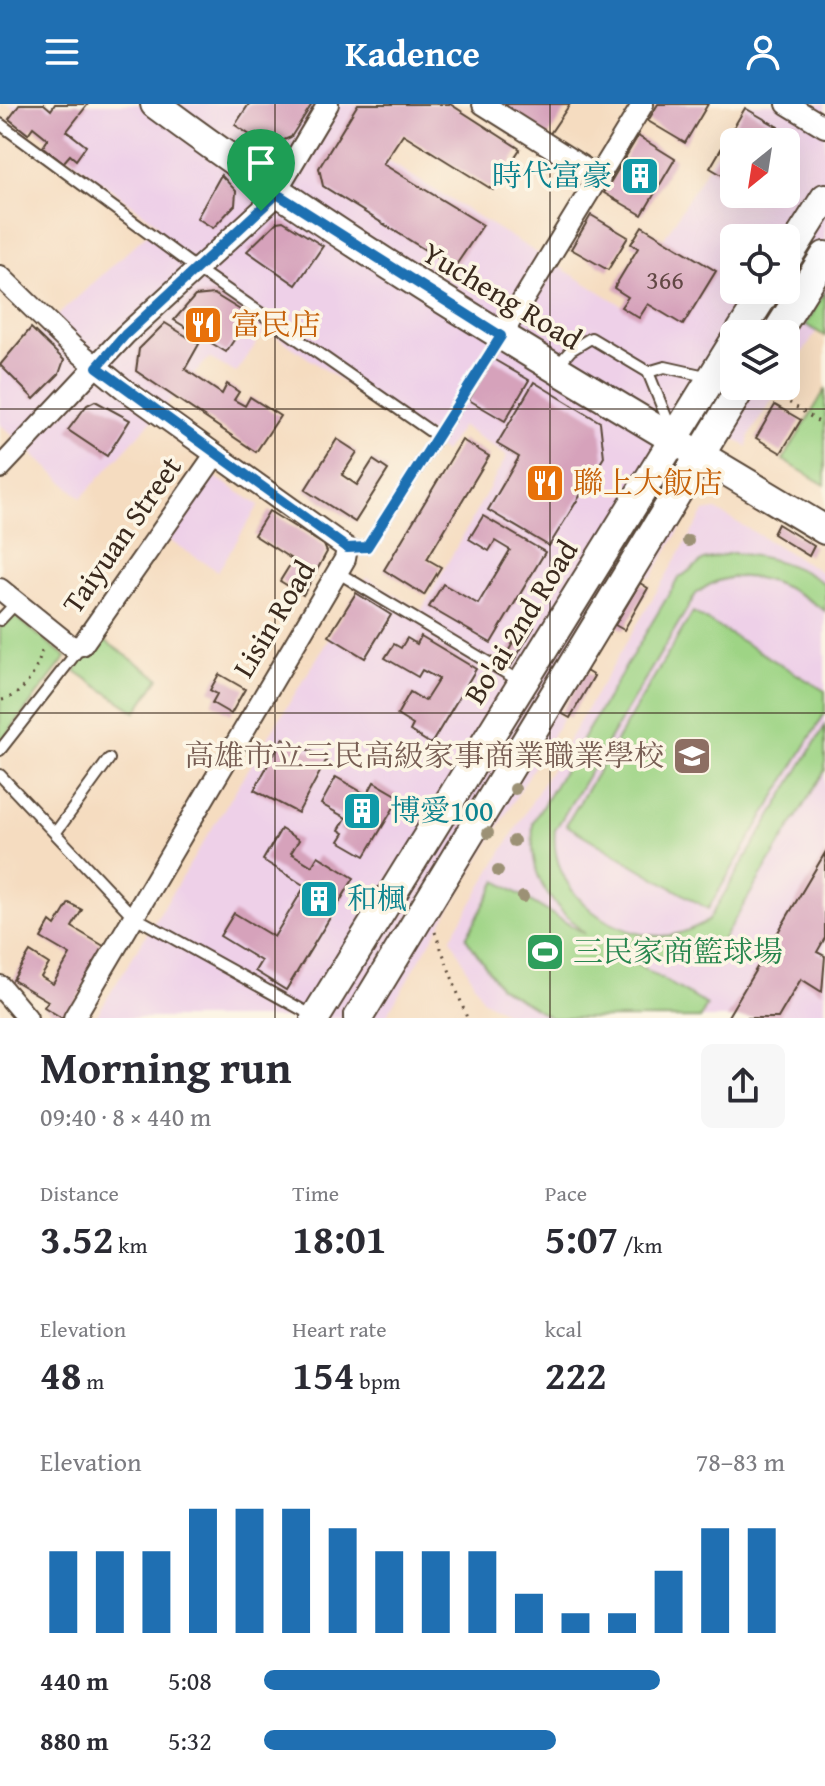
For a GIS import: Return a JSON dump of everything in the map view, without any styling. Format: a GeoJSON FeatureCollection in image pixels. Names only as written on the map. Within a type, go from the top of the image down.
{"type":"FeatureCollection","features":[{"type":"Feature","properties":{"kind":"main road","name":"Yucheng Road"},"geometry":{"type":"LineString","coordinates":[[155,104],[277,194],[501,336],[825,530]]}},
{"type":"Feature","properties":{"kind":"main road"},"geometry":{"type":"LineString","coordinates":[[800,238],[825,198]]}},
{"type":"Feature","properties":{"kind":"main road"},"geometry":{"type":"LineString","coordinates":[[785,320],[825,256]]}},
{"type":"Feature","properties":{"kind":"main road","name":"Bo'ai 2nd Road"},"geometry":{"type":"LineString","coordinates":[[315,1018],[720,365]]}},
{"type":"Feature","properties":{"kind":"main road"},"geometry":{"type":"LineString","coordinates":[[358,1018],[733,400]]}},
{"type":"Feature","properties":{"kind":"street"},"geometry":{"type":"LineString","coordinates":[[0,468],[125,335],[277,194],[328,104]]}},
{"type":"Feature","properties":{"kind":"street"},"geometry":{"type":"LineString","coordinates":[[483,104],[600,178]]}},
{"type":"Feature","properties":{"kind":"street"},"geometry":{"type":"LineString","coordinates":[[501,336],[643,104]]}},
{"type":"Feature","properties":{"kind":"street"},"geometry":{"type":"LineString","coordinates":[[787,104],[825,127]]}},
{"type":"Feature","properties":{"kind":"street","name":"Lisin Road"},"geometry":{"type":"LineString","coordinates":[[0,277],[97,367],[347,548],[337,572],[74,1018]]}},
{"type":"Feature","properties":{"kind":"street","name":"Taiyuan Street"},"geometry":{"type":"LineString","coordinates":[[8,596],[72,647],[82,645],[215,455]]}},
{"type":"Feature","properties":{"kind":"street"},"geometry":{"type":"LineString","coordinates":[[0,986],[27,1018]]}},
{"type":"Feature","properties":{"kind":"lane"},"geometry":{"type":"LineString","coordinates":[[0,124],[197,269],[437,436]]}},
{"type":"Feature","properties":{"kind":"lane"},"geometry":{"type":"LineString","coordinates":[[347,548],[367,547],[501,336]]}},
{"type":"Feature","properties":{"kind":"lane"},"geometry":{"type":"LineString","coordinates":[[555,368],[571,350],[591,338],[648,372],[675,439]]}},
{"type":"Feature","properties":{"kind":"lane"},"geometry":{"type":"LineString","coordinates":[[648,372],[665,367],[712,378]]}},
{"type":"Feature","properties":{"kind":"lane"},"geometry":{"type":"LineString","coordinates":[[337,572],[523,683]]}},
{"type":"Feature","properties":{"kind":"lane"},"geometry":{"type":"LineString","coordinates":[[0,620],[8,596]]}},
{"type":"Feature","properties":{"kind":"lane"},"geometry":{"type":"LineString","coordinates":[[0,750],[82,645]]}},
{"type":"Feature","properties":{"kind":"lane"},"geometry":{"type":"LineString","coordinates":[[56,832],[109,759]]}},
{"type":"Feature","properties":{"kind":"lane"},"geometry":{"type":"LineString","coordinates":[[0,775],[133,916],[315,1018]]}},
{"type":"Feature","properties":{"kind":"path"},"geometry":{"type":"LineString","coordinates":[[785,400],[825,426]]}},
{"type":"Feature","properties":{"kind":"path"},"geometry":{"type":"LineString","coordinates":[[2,700],[16,697],[39,666],[44,645]]}},
{"type":"Feature","properties":{"kind":"path"},"geometry":{"type":"LineString","coordinates":[[435,932],[467,1018]]}},
{"type":"Feature","properties":{"kind":"shaded area"},"geometry":{"type":"Polygon","coordinates":[[[9,104],[416,104],[386,160],[623,306],[720,147],[720,208],[800,208],[800,128],[731,128],[746,104],[825,104],[825,291],[806,324],[817,331],[800,357],[800,320],[720,320],[720,400],[772,400],[749,436],[747,447],[734,438],[651,578],[642,573],[557,714],[563,718],[385,1018],[95,1018],[367,577],[421,611],[507,456],[462,426],[444,452],[266,329],[236,373],[209,358],[81,498],[0,424],[0,368],[158,224],[76,163],[9,104]]]}},
{"type":"Feature","properties":{"kind":"shaded area"},"geometry":{"type":"Polygon","coordinates":[[[209,473],[259,505],[218,571],[167,539],[209,473]]]}},
{"type":"Feature","properties":{"kind":"shaded area","name":"高雄市立三民高級家事商業職業學校"},"geometry":{"type":"Polygon","coordinates":[[[716,510],[825,574],[825,1018],[515,1018],[482,999],[451,938],[704,512],[716,510]]]}},
{"type":"Feature","properties":{"kind":"green space"},"geometry":{"type":"Polygon","coordinates":[[[825,291],[825,336],[806,325],[825,291]]]}},
{"type":"Feature","properties":{"kind":"green space"},"geometry":{"type":"Polygon","coordinates":[[[825,390],[825,485],[783,460],[825,390]]]}},
{"type":"Feature","properties":{"kind":"green space"},"geometry":{"type":"Polygon","coordinates":[[[732,553],[781,562],[814,577],[825,584],[825,611],[795,592],[762,579],[728,578],[696,594],[555,830],[561,871],[571,889],[585,904],[620,927],[640,934],[661,936],[686,931],[708,921],[825,726],[825,770],[717,949],[708,945],[681,954],[656,957],[605,946],[707,1005],[700,1018],[551,1018],[500,987],[466,938],[497,881],[585,934],[542,886],[534,859],[533,822],[678,579],[704,560],[732,553]]]}},
{"type":"Feature","properties":{"kind":"green space"},"geometry":{"type":"Polygon","coordinates":[[[693,612],[825,691],[825,713],[708,909],[566,825],[693,612]]]}},
{"type":"Feature","properties":{"kind":"green space"},"geometry":{"type":"Polygon","coordinates":[[[12,614],[66,657],[0,743],[0,628],[12,614]]]}},
{"type":"Feature","properties":{"kind":"green space"},"geometry":{"type":"Polygon","coordinates":[[[98,636],[159,678],[136,712],[75,671],[98,636]]]}},
{"type":"Feature","properties":{"kind":"building"},"geometry":{"type":"Polygon","coordinates":[[[20,104],[44,104],[51,110],[55,104],[88,104],[67,131],[86,146],[76,160],[70,155],[63,163],[43,147],[48,139],[33,127],[28,134],[9,119],[20,104]]]}},
{"type":"Feature","properties":{"kind":"building"},"geometry":{"type":"Polygon","coordinates":[[[249,104],[312,104],[291,137],[268,147],[235,125],[249,104]]]}},
{"type":"Feature","properties":{"kind":"building"},"geometry":{"type":"Polygon","coordinates":[[[358,104],[450,104],[520,149],[493,190],[403,134],[383,164],[483,225],[454,268],[323,186],[319,168],[358,104]]]}},
{"type":"Feature","properties":{"kind":"building"},"geometry":{"type":"Polygon","coordinates":[[[496,104],[570,104],[547,138],[496,104]]]}},
{"type":"Feature","properties":{"kind":"building","name":"時代富豪"},"geometry":{"type":"Polygon","coordinates":[[[658,104],[708,104],[685,143],[648,121],[658,104]]]}},
{"type":"Feature","properties":{"kind":"building"},"geometry":{"type":"Polygon","coordinates":[[[745,108],[778,128],[733,128],[745,108]]]}},
{"type":"Feature","properties":{"kind":"building","name":"時代富豪"},"geometry":{"type":"Polygon","coordinates":[[[638,136],[675,159],[642,215],[604,193],[638,136]]]}},
{"type":"Feature","properties":{"kind":"building"},"geometry":{"type":"Polygon","coordinates":[[[720,151],[720,174],[710,168],[720,151]]]}},
{"type":"Feature","properties":{"kind":"building"},"geometry":{"type":"Polygon","coordinates":[[[221,175],[236,191],[235,205],[213,228],[197,218],[221,175]]]}},
{"type":"Feature","properties":{"kind":"building"},"geometry":{"type":"Polygon","coordinates":[[[591,215],[628,237],[608,270],[571,249],[591,215]]]}},
{"type":"Feature","properties":{"kind":"building"},"geometry":{"type":"Polygon","coordinates":[[[283,221],[323,246],[296,285],[247,251],[277,222],[283,221]]]}},
{"type":"Feature","properties":{"kind":"building"},"geometry":{"type":"Polygon","coordinates":[[[642,226],[716,271],[683,325],[648,304],[639,318],[621,307],[628,297],[614,288],[638,248],[631,244],[642,226]]]}},
{"type":"Feature","properties":{"kind":"building"},"geometry":{"type":"Polygon","coordinates":[[[214,294],[250,316],[226,352],[174,320],[195,296],[214,294]]]}},
{"type":"Feature","properties":{"kind":"building"},"geometry":{"type":"Polygon","coordinates":[[[165,323],[199,344],[185,369],[222,394],[227,384],[239,392],[234,400],[245,406],[250,397],[280,416],[256,452],[136,371],[139,349],[165,323]]]}},
{"type":"Feature","properties":{"kind":"building"},"geometry":{"type":"Polygon","coordinates":[[[31,328],[64,360],[59,374],[34,399],[0,365],[31,328]]]}},
{"type":"Feature","properties":{"kind":"building"},"geometry":{"type":"Polygon","coordinates":[[[493,359],[529,380],[505,421],[469,400],[493,359]]]}},
{"type":"Feature","properties":{"kind":"building","name":"聯上大飯店"},"geometry":{"type":"Polygon","coordinates":[[[534,382],[600,422],[604,457],[549,546],[488,510],[519,457],[497,444],[534,382]]]}},
{"type":"Feature","properties":{"kind":"building"},"geometry":{"type":"Polygon","coordinates":[[[95,401],[130,420],[107,456],[68,430],[87,405],[95,401]]]}},
{"type":"Feature","properties":{"kind":"building"},"geometry":{"type":"Polygon","coordinates":[[[775,405],[801,420],[781,453],[756,438],[775,405]]]}},
{"type":"Feature","properties":{"kind":"building"},"geometry":{"type":"Polygon","coordinates":[[[337,439],[357,452],[342,475],[357,485],[373,460],[388,470],[355,522],[305,490],[337,439]]]}},
{"type":"Feature","properties":{"kind":"building"},"geometry":{"type":"Polygon","coordinates":[[[462,440],[489,456],[427,559],[441,567],[424,595],[384,570],[462,440]]]}},
{"type":"Feature","properties":{"kind":"building"},"geometry":{"type":"Polygon","coordinates":[[[269,511],[324,545],[327,552],[303,595],[280,581],[293,560],[254,535],[269,511]]]}},
{"type":"Feature","properties":{"kind":"building"},"geometry":{"type":"Polygon","coordinates":[[[483,516],[545,552],[491,643],[429,607],[443,584],[478,604],[510,550],[495,541],[489,551],[469,539],[483,516]]]}},
{"type":"Feature","properties":{"kind":"building"},"geometry":{"type":"Polygon","coordinates":[[[778,524],[814,546],[809,556],[773,534],[778,524]]]}},
{"type":"Feature","properties":{"kind":"building"},"geometry":{"type":"Polygon","coordinates":[[[640,583],[648,588],[624,630],[615,625],[640,583]]]}},
{"type":"Feature","properties":{"kind":"building"},"geometry":{"type":"Polygon","coordinates":[[[356,593],[391,615],[365,658],[329,636],[356,593]]]}},
{"type":"Feature","properties":{"kind":"building"},"geometry":{"type":"Polygon","coordinates":[[[525,622],[534,627],[509,669],[501,664],[525,622]]]}},
{"type":"Feature","properties":{"kind":"building"},"geometry":{"type":"Polygon","coordinates":[[[421,636],[476,669],[431,744],[410,731],[413,725],[397,715],[410,692],[425,701],[439,679],[422,670],[418,677],[385,658],[394,644],[401,648],[407,638],[417,644],[421,636]]]}},
{"type":"Feature","properties":{"kind":"building"},"geometry":{"type":"Polygon","coordinates":[[[586,671],[594,676],[570,718],[561,713],[586,671]]]}},
{"type":"Feature","properties":{"kind":"building"},"geometry":{"type":"Polygon","coordinates":[[[219,674],[245,689],[231,714],[212,703],[217,694],[210,690],[219,674]]]}},
{"type":"Feature","properties":{"kind":"building","name":"博愛100"},"geometry":{"type":"Polygon","coordinates":[[[283,738],[327,759],[298,813],[254,790],[283,738]]]}},
{"type":"Feature","properties":{"kind":"building","name":"博愛100"},"geometry":{"type":"Polygon","coordinates":[[[336,777],[367,795],[374,782],[400,797],[365,856],[339,841],[344,833],[339,830],[346,818],[321,804],[336,777]]]}},
{"type":"Feature","properties":{"kind":"building","name":"和楓"},"geometry":{"type":"Polygon","coordinates":[[[281,829],[299,840],[291,853],[312,866],[318,856],[354,878],[286,990],[255,971],[261,961],[220,936],[234,913],[274,937],[305,886],[263,860],[281,829]]]}},
{"type":"Feature","properties":{"kind":"building"},"geometry":{"type":"Polygon","coordinates":[[[825,853],[825,938],[817,952],[825,956],[822,992],[801,979],[778,1018],[727,1018],[825,853]]]}},
{"type":"Feature","properties":{"kind":"building"},"geometry":{"type":"Polygon","coordinates":[[[69,903],[82,910],[72,927],[107,948],[66,1018],[62,1018],[44,1007],[48,1001],[13,980],[30,952],[49,964],[41,977],[53,984],[70,955],[41,938],[50,922],[55,926],[69,903]]]}},
{"type":"Feature","properties":{"kind":"place","name":"時代富豪"},"geometry":{"type":"Point","coordinates":[640,176]}},
{"type":"Feature","properties":{"kind":"place","name":"富民店"},"geometry":{"type":"Point","coordinates":[203,325]}},
{"type":"Feature","properties":{"kind":"place","name":"聯上大飯店"},"geometry":{"type":"Point","coordinates":[545,483]}},
{"type":"Feature","properties":{"kind":"place","name":"高雄市立三民高級家事商業職業學校"},"geometry":{"type":"Point","coordinates":[692,756]}},
{"type":"Feature","properties":{"kind":"place","name":"博愛100"},"geometry":{"type":"Point","coordinates":[362,811]}},
{"type":"Feature","properties":{"kind":"place","name":"和楓"},"geometry":{"type":"Point","coordinates":[319,899]}},
{"type":"Feature","properties":{"kind":"place","name":"三民家商籃球場"},"geometry":{"type":"Point","coordinates":[545,952]}},
{"type":"Feature","properties":{"kind":"route"},"geometry":{"type":"LineString","coordinates":[[277,194],[501,336],[367,547],[347,548],[97,367],[125,335],[261,211],[277,194]]}}]}
